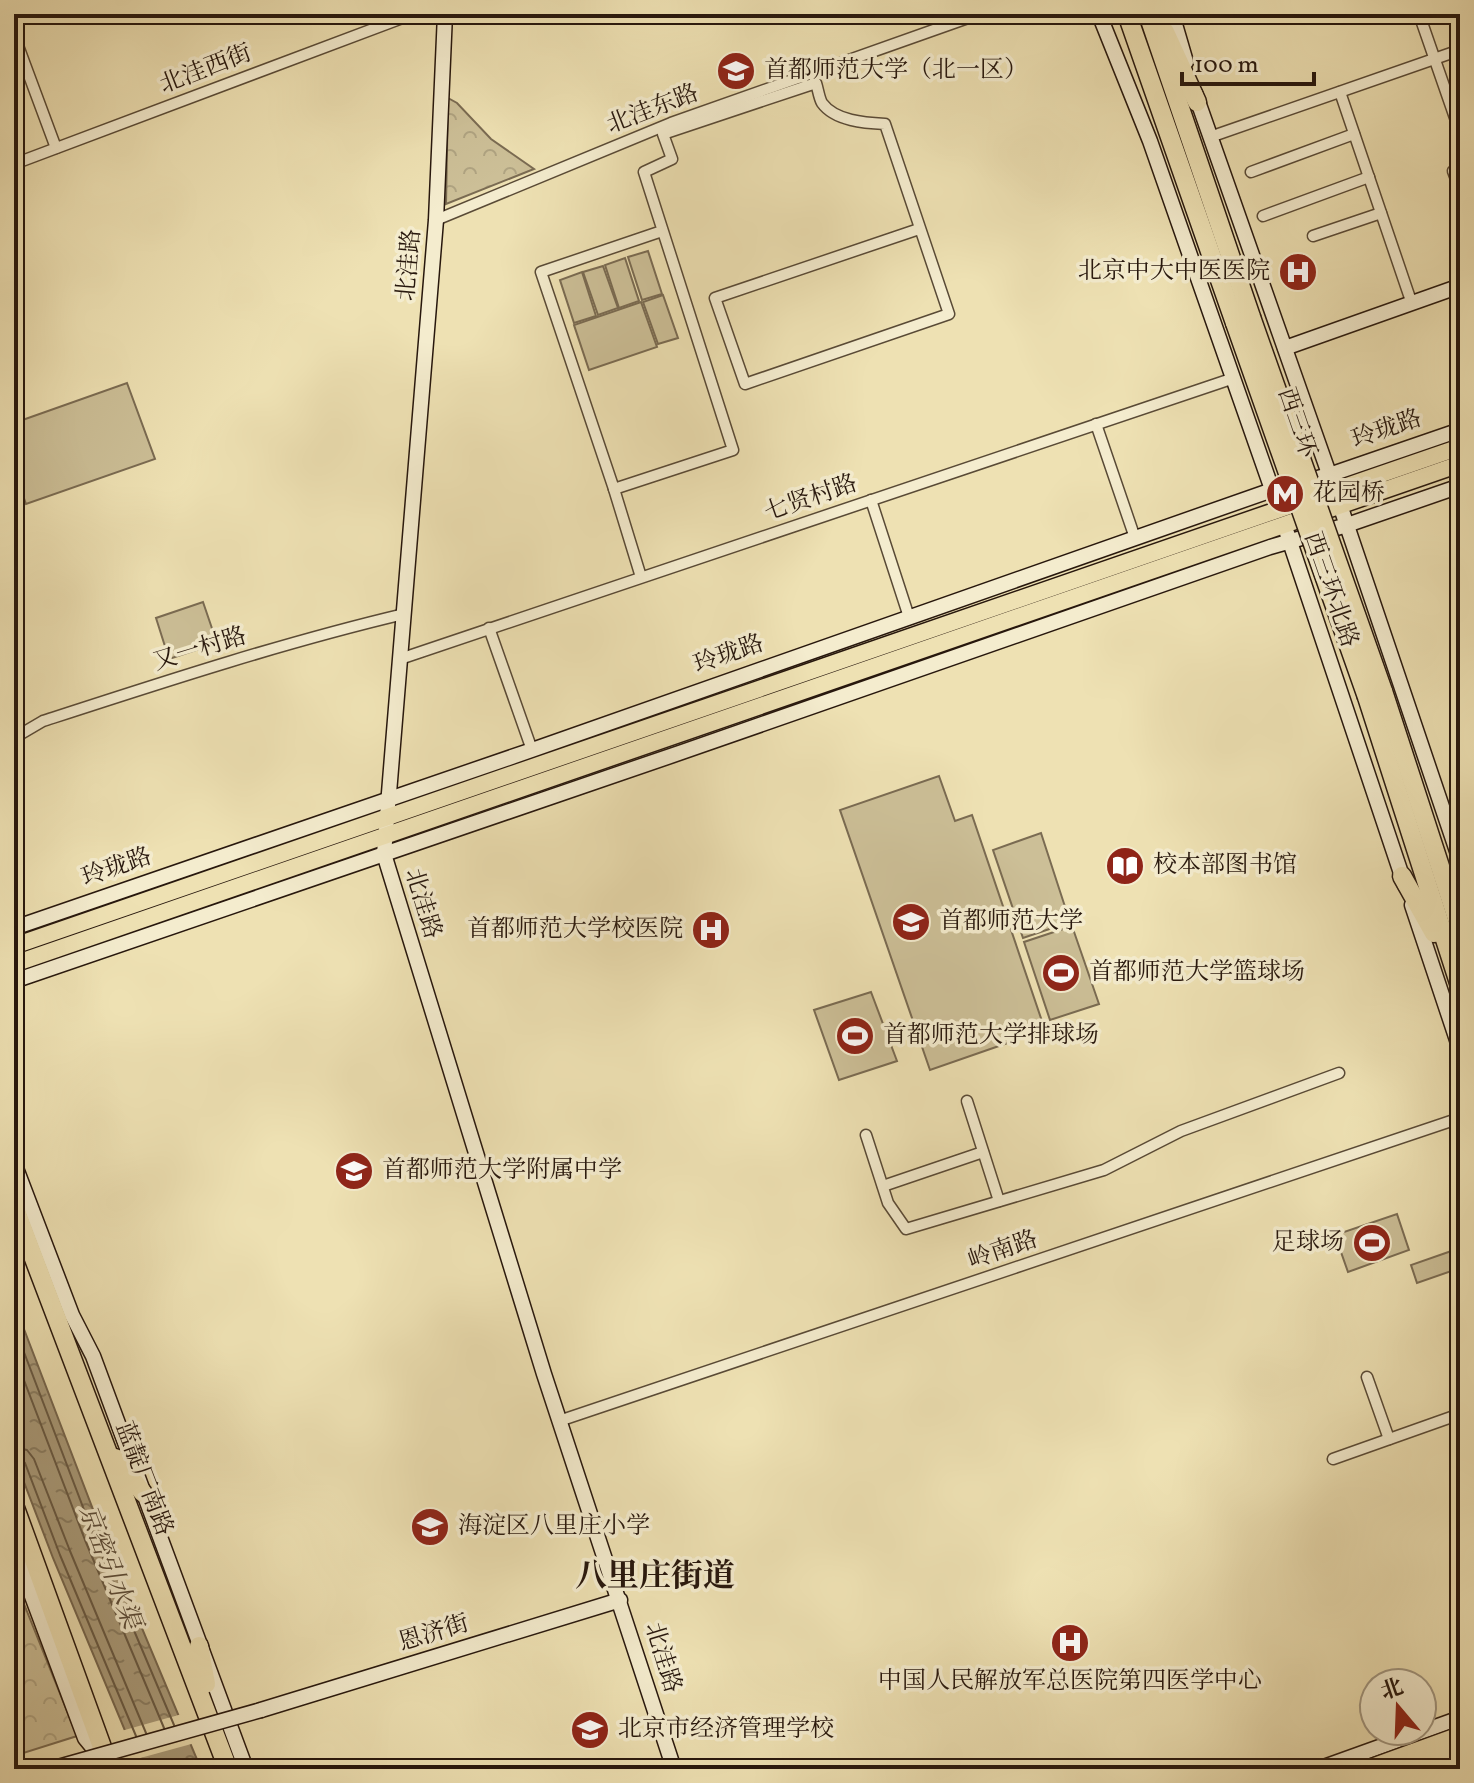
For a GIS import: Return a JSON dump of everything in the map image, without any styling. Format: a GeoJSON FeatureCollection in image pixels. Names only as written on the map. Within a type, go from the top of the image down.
{"type":"FeatureCollection","features":[{"type":"Feature","properties":{"kind":"highway","name":"西三环"},"geometry":{"type":"LineString","coordinates":[[1127,14],[1243,320],[1460,927]]}},
{"type":"Feature","properties":{"kind":"highway","name":"西三环"},"geometry":{"type":"LineString","coordinates":[[1148,14],[1243,320]]}},
{"type":"Feature","properties":{"kind":"highway"},"geometry":{"type":"LineString","coordinates":[[1156,14],[1197,102]]}},
{"type":"Feature","properties":{"kind":"highway","name":"西三环"},"geometry":{"type":"LineString","coordinates":[[1375,694],[1460,986]]}},
{"type":"Feature","properties":{"kind":"highway"},"geometry":{"type":"LineString","coordinates":[[1402,876],[1453,966]]}},
{"type":"Feature","properties":{"kind":"highway","name":"蓝靛厂南路"},"geometry":{"type":"LineString","coordinates":[[14,1206],[228,1769]]}},
{"type":"Feature","properties":{"kind":"highway"},"geometry":{"type":"LineString","coordinates":[[104,1443],[143,1493]]}},
{"type":"Feature","properties":{"kind":"highway"},"geometry":{"type":"LineString","coordinates":[[14,1505],[110,1769]]}},
{"type":"Feature","properties":{"kind":"highway"},"geometry":{"type":"LineString","coordinates":[[199,1646],[215,1730]]}},
{"type":"Feature","properties":{"kind":"highway"},"geometry":{"type":"LineString","coordinates":[[1369,1769],[1460,1736]]}},
{"type":"Feature","properties":{"kind":"highway"},"geometry":{"type":"LineString","coordinates":[[1419,1769],[1460,1754]]}},
{"type":"Feature","properties":{"kind":"main road"},"geometry":{"type":"LineString","coordinates":[[1335,490],[1460,447]]}},
{"type":"Feature","properties":{"kind":"main road"},"geometry":{"type":"LineString","coordinates":[[1335,490],[1460,464]]}},
{"type":"Feature","properties":{"kind":"main road","name":"玲珑路"},"geometry":{"type":"LineString","coordinates":[[14,946],[200,882],[386,826],[1311,507],[1335,490]]}},
{"type":"Feature","properties":{"kind":"main road","name":"玲珑路"},"geometry":{"type":"LineString","coordinates":[[14,977],[386,826]]}},
{"type":"Feature","properties":{"kind":"street","name":"北洼西街"},"geometry":{"type":"LineString","coordinates":[[14,164],[413,14]]}},
{"type":"Feature","properties":{"kind":"street","name":"北洼路"},"geometry":{"type":"LineString","coordinates":[[445,14],[436,220],[384,854],[559,1421],[674,1769]]}},
{"type":"Feature","properties":{"kind":"street","name":"北洼东路"},"geometry":{"type":"LineString","coordinates":[[436,220],[671,123],[979,14]]}},
{"type":"Feature","properties":{"kind":"street","name":"西三环北路"},"geometry":{"type":"LineString","coordinates":[[1099,14],[1150,141],[1243,402],[1460,1049]]}},
{"type":"Feature","properties":{"kind":"street","name":"西三环北路"},"geometry":{"type":"LineString","coordinates":[[1172,14],[1197,102],[1335,490],[1460,860]]}},
{"type":"Feature","properties":{"kind":"street"},"geometry":{"type":"LineString","coordinates":[[1419,14],[1460,132]]}},
{"type":"Feature","properties":{"kind":"street"},"geometry":{"type":"LineString","coordinates":[[14,35],[56,148]]}},
{"type":"Feature","properties":{"kind":"street"},"geometry":{"type":"LineString","coordinates":[[1210,137],[1460,50]]}},
{"type":"Feature","properties":{"kind":"street"},"geometry":{"type":"LineString","coordinates":[[614,489],[733,450],[644,172],[672,159],[663,134],[816,83],[822,102],[832,111],[857,122],[885,124],[949,314],[745,384],[715,298],[919,229]]}},
{"type":"Feature","properties":{"kind":"street"},"geometry":{"type":"LineString","coordinates":[[1340,92],[1412,304]]}},
{"type":"Feature","properties":{"kind":"street"},"geometry":{"type":"LineString","coordinates":[[1251,172],[1354,134]]}},
{"type":"Feature","properties":{"kind":"street"},"geometry":{"type":"LineString","coordinates":[[1460,169],[1453,171],[1460,190]]}},
{"type":"Feature","properties":{"kind":"street"},"geometry":{"type":"LineString","coordinates":[[1263,216],[1369,177]]}},
{"type":"Feature","properties":{"kind":"street"},"geometry":{"type":"LineString","coordinates":[[1313,236],[1381,213]]}},
{"type":"Feature","properties":{"kind":"street"},"geometry":{"type":"LineString","coordinates":[[641,577],[541,272],[662,231]]}},
{"type":"Feature","properties":{"kind":"street"},"geometry":{"type":"LineString","coordinates":[[1285,348],[1460,286]]}},
{"type":"Feature","properties":{"kind":"street","name":"七贤村路"},"geometry":{"type":"LineString","coordinates":[[400,659],[1234,378]]}},
{"type":"Feature","properties":{"kind":"street"},"geometry":{"type":"LineString","coordinates":[[1243,402],[1297,384]]}},
{"type":"Feature","properties":{"kind":"street"},"geometry":{"type":"LineString","coordinates":[[1249,422],[1283,431],[1335,573],[1365,580]]}},
{"type":"Feature","properties":{"kind":"street"},"geometry":{"type":"LineString","coordinates":[[1096,424],[1135,538]]}},
{"type":"Feature","properties":{"kind":"street","name":"玲珑路"},"geometry":{"type":"LineString","coordinates":[[17,926],[532,750],[1272,490],[1302,482],[1335,490],[1460,430]]}},
{"type":"Feature","properties":{"kind":"street","name":"玲珑路"},"geometry":{"type":"LineString","coordinates":[[14,977],[145,938],[1460,486]]}},
{"type":"Feature","properties":{"kind":"street"},"geometry":{"type":"LineString","coordinates":[[871,500],[909,617]]}},
{"type":"Feature","properties":{"kind":"street"},"geometry":{"type":"LineString","coordinates":[[1317,616],[1371,597]]}},
{"type":"Feature","properties":{"kind":"street","name":"又一村路"},"geometry":{"type":"LineString","coordinates":[[14,738],[43,721],[237,659],[320,634],[404,614]]}},
{"type":"Feature","properties":{"kind":"street"},"geometry":{"type":"LineString","coordinates":[[489,628],[532,750]]}},
{"type":"Feature","properties":{"kind":"street"},"geometry":{"type":"LineString","coordinates":[[154,881],[200,882]]}},
{"type":"Feature","properties":{"kind":"street"},"geometry":{"type":"LineString","coordinates":[[145,938],[196,902]]}},
{"type":"Feature","properties":{"kind":"street"},"geometry":{"type":"LineString","coordinates":[[866,1135],[888,1203],[906,1229],[1104,1170],[1181,1131],[1339,1073]]}},
{"type":"Feature","properties":{"kind":"street"},"geometry":{"type":"LineString","coordinates":[[967,1101],[999,1201]]}},
{"type":"Feature","properties":{"kind":"street","name":"岭南路"},"geometry":{"type":"LineString","coordinates":[[559,1421],[1460,1118]]}},
{"type":"Feature","properties":{"kind":"street"},"geometry":{"type":"LineString","coordinates":[[883,1186],[983,1152]]}},
{"type":"Feature","properties":{"kind":"street","name":"蓝靛厂南路"},"geometry":{"type":"LineString","coordinates":[[14,1163],[72,1315],[93,1356],[246,1769]]}},
{"type":"Feature","properties":{"kind":"street"},"geometry":{"type":"LineString","coordinates":[[1367,1377],[1389,1439]]}},
{"type":"Feature","properties":{"kind":"street"},"geometry":{"type":"LineString","coordinates":[[1333,1459],[1460,1414]]}},
{"type":"Feature","properties":{"kind":"street"},"geometry":{"type":"LineString","coordinates":[[14,1548],[85,1738],[110,1769]]}},
{"type":"Feature","properties":{"kind":"street","name":"恩济街"},"geometry":{"type":"LineString","coordinates":[[51,1769],[261,1710],[620,1600]]}},
{"type":"Feature","properties":{"kind":"street"},"geometry":{"type":"LineString","coordinates":[[1438,1726],[1460,1718]]}},
{"type":"Feature","properties":{"kind":"street"},"geometry":{"type":"LineString","coordinates":[[1438,1739],[1449,1769]]}},
{"type":"Feature","properties":{"kind":"street"},"geometry":{"type":"LineString","coordinates":[[1318,1769],[1380,1747]]}},
{"type":"Feature","properties":{"kind":"green space"},"geometry":{"type":"Polygon","coordinates":[[[448,98],[457,103],[491,139],[534,169],[446,204],[448,98]]]}},
{"type":"Feature","properties":{"kind":"green space"},"geometry":{"type":"Polygon","coordinates":[[[648,251],[662,294],[642,300],[628,257],[648,251]]]}},
{"type":"Feature","properties":{"kind":"green space"},"geometry":{"type":"Polygon","coordinates":[[[625,258],[639,301],[619,308],[605,265],[625,258]]]}},
{"type":"Feature","properties":{"kind":"green space"},"geometry":{"type":"Polygon","coordinates":[[[603,266],[618,308],[598,315],[583,272],[603,266]]]}},
{"type":"Feature","properties":{"kind":"green space"},"geometry":{"type":"Polygon","coordinates":[[[582,272],[596,316],[574,323],[560,280],[582,272]]]}},
{"type":"Feature","properties":{"kind":"green space"},"geometry":{"type":"Polygon","coordinates":[[[663,295],[678,338],[658,344],[643,302],[663,295]]]}},
{"type":"Feature","properties":{"kind":"green space"},"geometry":{"type":"Polygon","coordinates":[[[641,302],[657,347],[589,370],[574,325],[641,302]]]}},
{"type":"Feature","properties":{"kind":"green space"},"geometry":{"type":"Polygon","coordinates":[[[127,383],[155,459],[26,504],[14,470],[14,423],[127,383]]]}},
{"type":"Feature","properties":{"kind":"green space"},"geometry":{"type":"Polygon","coordinates":[[[203,602],[217,643],[169,659],[156,618],[203,602]]]}},
{"type":"Feature","properties":{"kind":"green space"},"geometry":{"type":"Polygon","coordinates":[[[939,776],[955,821],[972,815],[1045,1030],[930,1070],[840,810],[939,776]]]}},
{"type":"Feature","properties":{"kind":"green space"},"geometry":{"type":"Polygon","coordinates":[[[1041,833],[1070,922],[1023,938],[993,850],[1041,833]]]}},
{"type":"Feature","properties":{"kind":"green space","name":"首都师范大学篮球场"},"geometry":{"type":"Polygon","coordinates":[[[1072,926],[1099,1004],[1050,1020],[1024,942],[1072,926]]]}},
{"type":"Feature","properties":{"kind":"green space","name":"首都师范大学排球场"},"geometry":{"type":"Polygon","coordinates":[[[871,992],[897,1061],[839,1080],[814,1010],[871,992]]]}},
{"type":"Feature","properties":{"kind":"green space","name":"足球场"},"geometry":{"type":"Polygon","coordinates":[[[1397,1214],[1409,1250],[1348,1272],[1335,1235],[1397,1214]]]}},
{"type":"Feature","properties":{"kind":"green space"},"geometry":{"type":"Polygon","coordinates":[[[1460,1248],[1460,1268],[1417,1283],[1411,1265],[1460,1248]]]}},
{"type":"Feature","properties":{"kind":"green space"},"geometry":{"type":"Polygon","coordinates":[[[14,1579],[77,1736],[14,1756],[14,1579]]]}},
{"type":"Feature","properties":{"kind":"water","name":"京密引水渠"},"geometry":{"type":"Polygon","coordinates":[[[14,1303],[102,1533],[201,1769],[141,1769],[53,1558],[14,1456],[14,1303]]]}},
{"type":"Feature","properties":{"kind":"pier"},"geometry":{"type":"Polygon","coordinates":[[[182,1714],[195,1743],[133,1760],[121,1731],[182,1714]]]}},
{"type":"Feature","properties":{"kind":"place","name":"首都师范大学（北一区）"},"geometry":{"type":"Point","coordinates":[736,71]}},
{"type":"Feature","properties":{"kind":"place","name":"北京中大中医医院"},"geometry":{"type":"Point","coordinates":[1298,272]}},
{"type":"Feature","properties":{"kind":"place","name":"花园桥"},"geometry":{"type":"Point","coordinates":[1285,494]}},
{"type":"Feature","properties":{"kind":"place","name":"校本部图书馆"},"geometry":{"type":"Point","coordinates":[1125,866]}},
{"type":"Feature","properties":{"kind":"place","name":"首都师范大学"},"geometry":{"type":"Point","coordinates":[911,922]}},
{"type":"Feature","properties":{"kind":"place","name":"首都师范大学校医院"},"geometry":{"type":"Point","coordinates":[711,930]}},
{"type":"Feature","properties":{"kind":"place","name":"首都师范大学篮球场"},"geometry":{"type":"Point","coordinates":[1061,973]}},
{"type":"Feature","properties":{"kind":"place","name":"首都师范大学排球场"},"geometry":{"type":"Point","coordinates":[855,1036]}},
{"type":"Feature","properties":{"kind":"place","name":"首都师范大学附属中学"},"geometry":{"type":"Point","coordinates":[354,1171]}},
{"type":"Feature","properties":{"kind":"place","name":"足球场"},"geometry":{"type":"Point","coordinates":[1372,1243]}},
{"type":"Feature","properties":{"kind":"place","name":"海淀区八里庄小学"},"geometry":{"type":"Point","coordinates":[430,1527]}},
{"type":"Feature","properties":{"kind":"place","name":"中国人民解放军总医院第四医学中心"},"geometry":{"type":"Point","coordinates":[1070,1643]}},
{"type":"Feature","properties":{"kind":"place","name":"北京市经济管理学校"},"geometry":{"type":"Point","coordinates":[590,1730]}},
{"type":"Feature","properties":{"kind":"district","name":"八里庄街道"},"geometry":{"type":"Point","coordinates":[655,1578]}}]}
